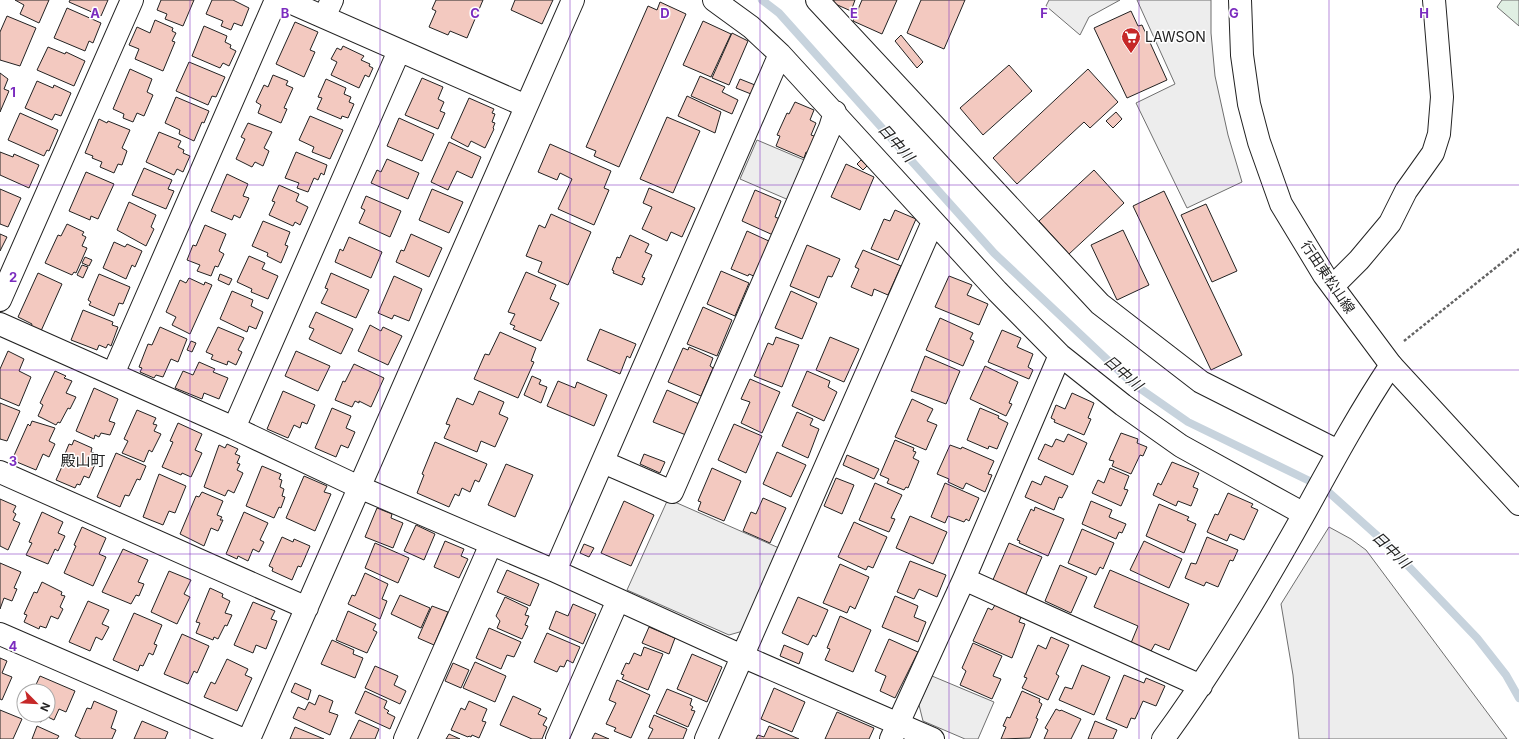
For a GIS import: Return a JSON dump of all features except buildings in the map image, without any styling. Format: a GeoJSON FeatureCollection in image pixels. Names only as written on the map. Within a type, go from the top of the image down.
{"type":"FeatureCollection","features":[{"type":"Feature","properties":{"kind":"street"},"geometry":{"type":"LineString","coordinates":[[0,300],[132,0]]}},
{"type":"Feature","properties":{"kind":"street"},"geometry":{"type":"LineString","coordinates":[[112,374],[276,0]]}},
{"type":"Feature","properties":{"kind":"street"},"geometry":{"type":"LineString","coordinates":[[285,0],[328,8],[399,51],[526,106]]}},
{"type":"Feature","properties":{"kind":"street"},"geometry":{"type":"LineString","coordinates":[[249,739],[573,0]]}},
{"type":"Feature","properties":{"kind":"street"},"geometry":{"type":"LineString","coordinates":[[714,0],[750,27],[780,54],[835,112],[933,222],[1060,355],[1123,405],[1181,446],[1304,514]]}},
{"type":"Feature","properties":{"kind":"street"},"geometry":{"type":"LineString","coordinates":[[817,0],[1100,304],[1201,382],[1338,451]]}},
{"type":"Feature","properties":{"kind":"street","name":"行田東松山線"},"geometry":{"type":"LineString","coordinates":[[1240,0],[1243,62],[1249,104],[1259,142],[1281,204],[1333,286],[1387,360],[1519,504]]}},
{"type":"Feature","properties":{"kind":"street"},"geometry":{"type":"LineString","coordinates":[[1333,286],[1359,260],[1390,223],[1406,191],[1433,153],[1439,134],[1442,97],[1434,0]]}},
{"type":"Feature","properties":{"kind":"street"},"geometry":{"type":"LineString","coordinates":[[234,428],[399,51]]}},
{"type":"Feature","properties":{"kind":"street"},"geometry":{"type":"LineString","coordinates":[[555,570],[780,54]]}},
{"type":"Feature","properties":{"kind":"street"},"geometry":{"type":"LineString","coordinates":[[603,462],[672,492],[827,136],[835,112]]}},
{"type":"Feature","properties":{"kind":"street"},"geometry":{"type":"LineString","coordinates":[[706,739],[933,222]]}},
{"type":"Feature","properties":{"kind":"street"},"geometry":{"type":"LineString","coordinates":[[0,324],[234,428],[359,487],[555,570],[742,656],[894,731],[933,739]]}},
{"type":"Feature","properties":{"kind":"street"},"geometry":{"type":"LineString","coordinates":[[894,731],[964,579],[1060,355]]}},
{"type":"Feature","properties":{"kind":"street"},"geometry":{"type":"LineString","coordinates":[[1163,739],[1201,686],[1304,514],[1387,360]]}},
{"type":"Feature","properties":{"kind":"street"},"geometry":{"type":"LineString","coordinates":[[0,472],[307,608]]}},
{"type":"Feature","properties":{"kind":"street"},"geometry":{"type":"LineString","coordinates":[[405,739],[491,544]]}},
{"type":"Feature","properties":{"kind":"street"},"geometry":{"type":"LineString","coordinates":[[964,579],[1201,686]]}},
{"type":"Feature","properties":{"kind":"street"},"geometry":{"type":"LineString","coordinates":[[557,739],[618,600]]}},
{"type":"Feature","properties":{"kind":"street"},"geometry":{"type":"LineString","coordinates":[[0,634],[242,739]]}},
{"type":"Feature","properties":{"kind":"path"},"geometry":{"type":"LineString","coordinates":[[1387,360],[1519,249]]}},
{"type":"Feature","properties":{"kind":"green space"},"geometry":{"type":"Polygon","coordinates":[[[1502,0],[1519,0],[1519,26],[1497,7],[1502,0]]]}},
{"type":"Feature","properties":{"kind":"shaded area"},"geometry":{"type":"Polygon","coordinates":[[[1049,0],[1120,0],[1089,17],[1080,35],[1046,6],[1049,0]]]}},
{"type":"Feature","properties":{"kind":"shaded area"},"geometry":{"type":"Polygon","coordinates":[[[1137,0],[1211,0],[1211,33],[1215,76],[1228,135],[1242,182],[1187,208],[1136,103],[1175,84],[1137,0]]]}},
{"type":"Feature","properties":{"kind":"shaded area"},"geometry":{"type":"Polygon","coordinates":[[[757,140],[809,162],[791,201],[740,179],[757,140]]]}},
{"type":"Feature","properties":{"kind":"shaded area"},"geometry":{"type":"Polygon","coordinates":[[[668,499],[779,548],[743,631],[729,635],[627,590],[668,499]]]}},
{"type":"Feature","properties":{"kind":"shaded area"},"geometry":{"type":"Polygon","coordinates":[[[1329,527],[1351,539],[1366,550],[1507,739],[1299,739],[1293,675],[1281,604],[1329,527]]]}},
{"type":"Feature","properties":{"kind":"shaded area"},"geometry":{"type":"Polygon","coordinates":[[[932,676],[994,702],[978,739],[965,739],[923,721],[919,705],[932,676]]]}},
{"type":"Feature","properties":{"kind":"waterway","name":"日中川"},"geometry":{"type":"LineString","coordinates":[[762,0],[779,13],[994,253],[1132,383],[1188,422],[1324,488],[1391,548],[1477,638],[1506,675],[1519,698]]}},
{"type":"Feature","properties":{"kind":"place","name":"LAWSON"},"geometry":{"type":"Point","coordinates":[1131,54]}},
{"type":"Feature","properties":{"kind":"district","name":"殿山町"},"geometry":{"type":"Point","coordinates":[83,461]}}]}
